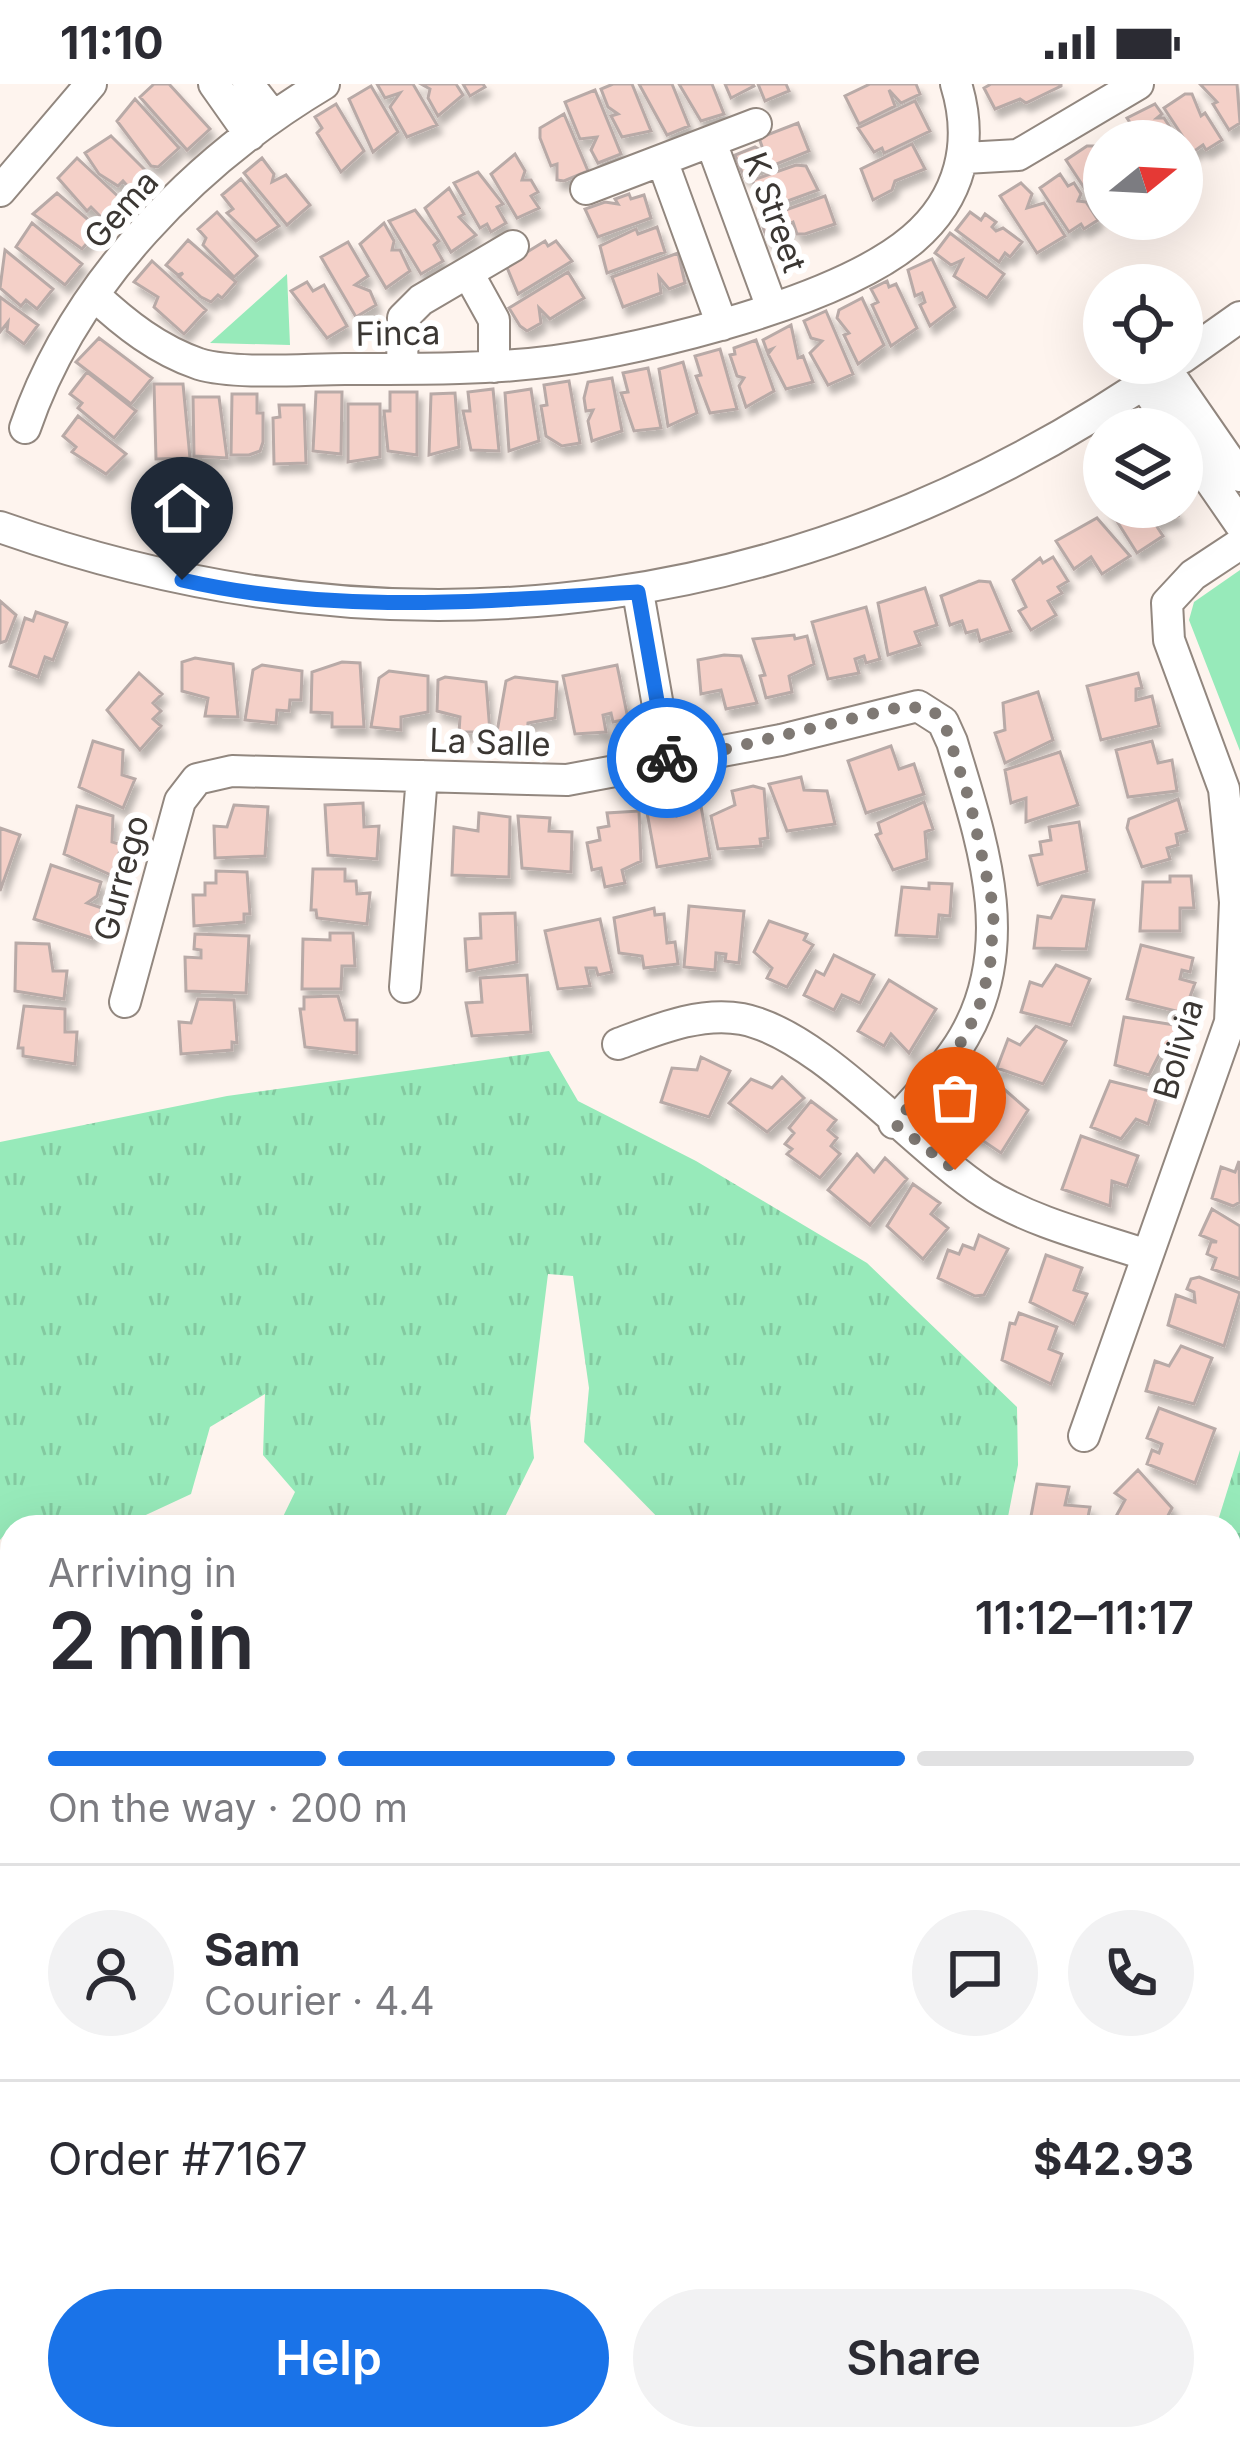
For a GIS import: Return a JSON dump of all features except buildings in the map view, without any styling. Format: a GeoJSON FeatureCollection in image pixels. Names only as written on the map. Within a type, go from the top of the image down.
{"type":"FeatureCollection","features":[{"type":"Feature","properties":{"kind":"street"},"geometry":{"type":"LineString","coordinates":[[0,191],[91,84]]}},
{"type":"Feature","properties":{"kind":"street"},"geometry":{"type":"LineString","coordinates":[[214,84],[261,125]]}},
{"type":"Feature","properties":{"kind":"street"},"geometry":{"type":"LineString","coordinates":[[248,84],[261,125]]}},
{"type":"Feature","properties":{"kind":"street","name":"Gema"},"geometry":{"type":"LineString","coordinates":[[25,428],[42,379],[94,295],[173,201],[261,125],[324,84]]}},
{"type":"Feature","properties":{"kind":"street"},"geometry":{"type":"LineString","coordinates":[[956,84],[963,107],[965,158],[1018,155],[1138,84]]}},
{"type":"Feature","properties":{"kind":"street"},"geometry":{"type":"LineString","coordinates":[[586,189],[756,124]]}},
{"type":"Feature","properties":{"kind":"street","name":"K Street"},"geometry":{"type":"LineString","coordinates":[[711,142],[772,308]]}},
{"type":"Feature","properties":{"kind":"street","name":"Finca"},"geometry":{"type":"LineString","coordinates":[[94,295],[159,347],[204,365],[402,369],[555,361],[722,325],[869,266],[914,238],[954,187],[965,158]]}},
{"type":"Feature","properties":{"kind":"street"},"geometry":{"type":"LineString","coordinates":[[664,163],[722,325]]}},
{"type":"Feature","properties":{"kind":"street"},"geometry":{"type":"LineString","coordinates":[[402,369],[403,319],[421,300],[513,246]]}},
{"type":"Feature","properties":{"kind":"street"},"geometry":{"type":"LineString","coordinates":[[468,273],[494,320],[494,367]]}},
{"type":"Feature","properties":{"kind":"street"},"geometry":{"type":"LineString","coordinates":[[1203,343],[1240,317]]}},
{"type":"Feature","properties":{"kind":"street"},"geometry":{"type":"LineString","coordinates":[[0,527],[89,559],[228,591],[399,607],[638,592],[770,562],[971,485],[1141,384]]}},
{"type":"Feature","properties":{"kind":"street"},"geometry":{"type":"LineString","coordinates":[[1176,384],[1240,476]]}},
{"type":"Feature","properties":{"kind":"street"},"geometry":{"type":"LineString","coordinates":[[1203,470],[1240,524]]}},
{"type":"Feature","properties":{"kind":"street","name":"Bolivia"},"geometry":{"type":"LineString","coordinates":[[1084,1436],[1230,1022],[1238,902],[1224,789],[1169,640],[1167,603],[1193,575],[1240,544]]}},
{"type":"Feature","properties":{"kind":"street"},"geometry":{"type":"LineString","coordinates":[[638,592],[668,763]]}},
{"type":"Feature","properties":{"kind":"street","name":"La Salle"},"geometry":{"type":"LineString","coordinates":[[197,778],[232,771],[567,780],[668,763],[918,706],[944,722],[952,742],[994,910],[990,967],[978,1011],[961,1042],[895,1124]]}},
{"type":"Feature","properties":{"kind":"street"},"geometry":{"type":"LineString","coordinates":[[405,987],[422,776]]}},
{"type":"Feature","properties":{"kind":"street","name":"Gurrego"},"geometry":{"type":"LineString","coordinates":[[125,1002],[180,801],[197,778]]}},
{"type":"Feature","properties":{"kind":"street"},"geometry":{"type":"LineString","coordinates":[[618,1044],[677,1022],[742,1019],[821,1056],[895,1124],[986,1193],[1033,1217],[1147,1255]]}},
{"type":"Feature","properties":{"kind":"green space"},"geometry":{"type":"Polygon","coordinates":[[[287,274],[290,345],[210,343],[287,274]]]}},
{"type":"Feature","properties":{"kind":"green space"},"geometry":{"type":"Polygon","coordinates":[[[1240,570],[1240,751],[1189,620],[1194,602],[1240,570]]]}},
{"type":"Feature","properties":{"kind":"green space"},"geometry":{"type":"Polygon","coordinates":[[[549,1051],[578,1101],[696,1161],[867,1263],[1017,1407],[1018,1465],[1008,1515],[655,1515],[584,1442],[589,1388],[573,1276],[548,1274],[530,1418],[534,1458],[506,1515],[284,1515],[295,1492],[263,1455],[265,1394],[210,1427],[191,1494],[146,1515],[0,1515],[0,1142],[227,1096],[549,1051]]]}},
{"type":"Feature","properties":{"kind":"green space"},"geometry":{"type":"Polygon","coordinates":[[[1240,1450],[1240,1515],[1220,1515],[1240,1450]]]}},
{"type":"Feature","properties":{"kind":"way so far"},"geometry":{"type":"LineString","coordinates":[[667,758],[668,763],[782,740],[904,706],[932,710],[944,722],[985,858],[994,910],[990,967],[978,1011],[961,1042],[895,1124],[955,1170]]}},
{"type":"Feature","properties":{"kind":"route"},"geometry":{"type":"LineString","coordinates":[[182,580],[228,591],[399,607],[638,592],[667,758]]}}]}
